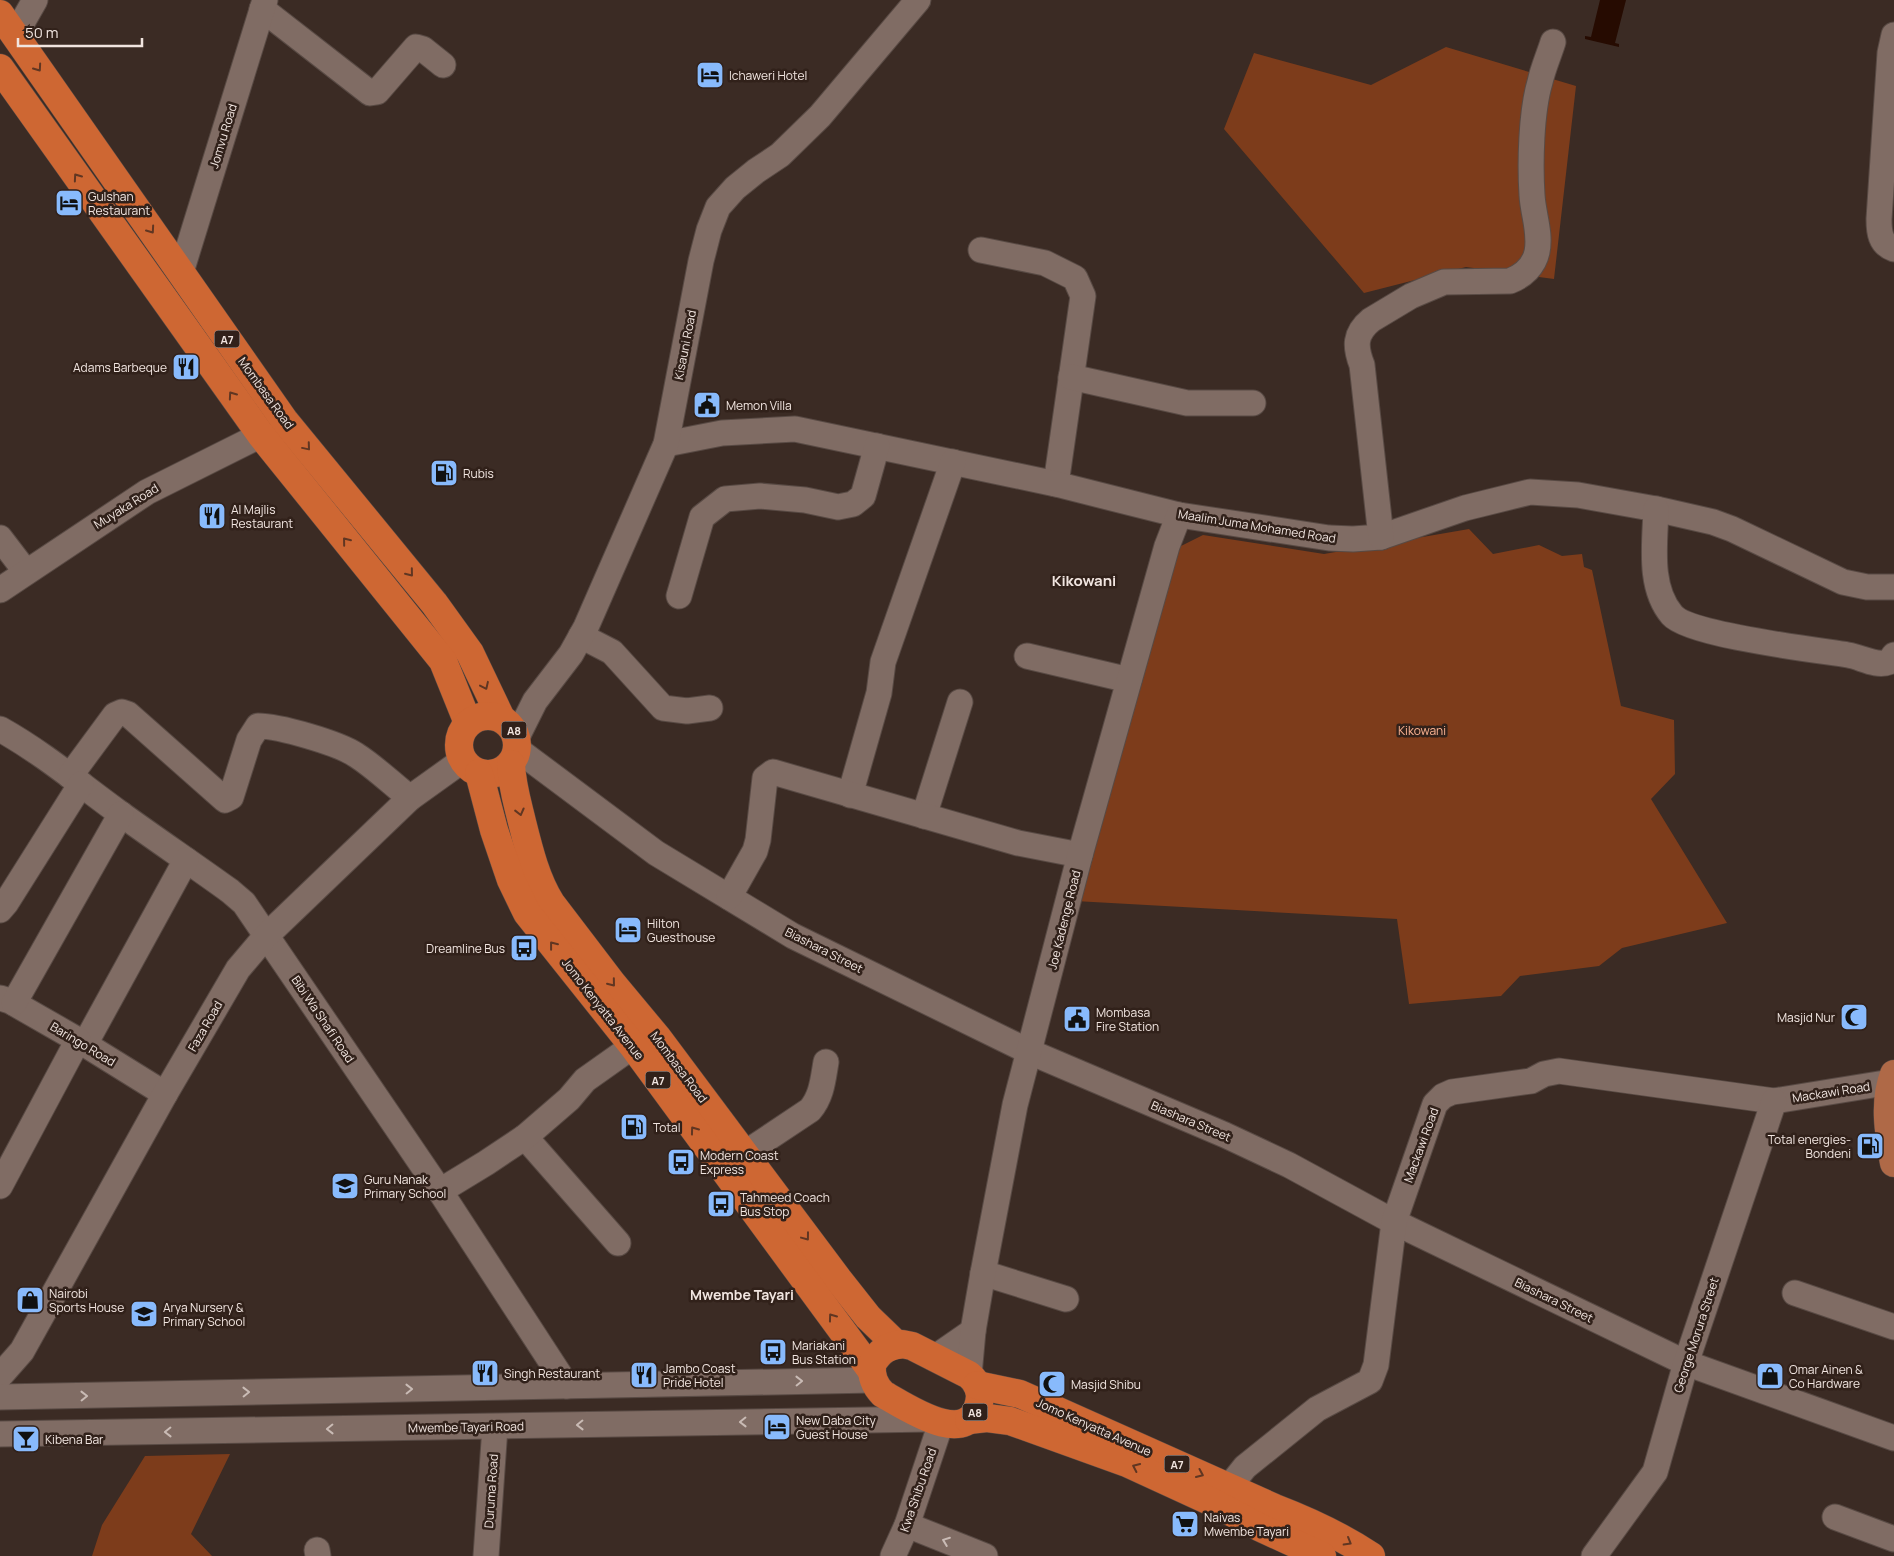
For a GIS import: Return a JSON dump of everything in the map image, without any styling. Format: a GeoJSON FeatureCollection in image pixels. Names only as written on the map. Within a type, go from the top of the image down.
{"type":"FeatureCollection","features":[{"type":"Feature","properties":{"kind":"highway","name":"Mombasa Road"},"geometry":{"type":"LineString","coordinates":[[8,24],[284,420],[445,617],[470,653],[512,742],[512,785],[532,861],[546,895],[612,983],[657,1037],[868,1317],[897,1345]]}},
{"type":"Feature","properties":{"kind":"highway","name":"A7"},"geometry":{"type":"LineString","coordinates":[[0,68],[261,435],[443,661],[468,723]]}},
{"type":"Feature","properties":{"kind":"highway","name":"A8"},"geometry":{"type":"LineString","coordinates":[[468,723],[484,716],[512,742]]}},
{"type":"Feature","properties":{"kind":"highway","name":"Jomo Kenyatta Avenue"},"geometry":{"type":"LineString","coordinates":[[468,723],[462,731],[459,751],[471,767],[511,880],[518,898],[527,913],[633,1046],[872,1375],[876,1387],[883,1394],[936,1421],[957,1424],[969,1420],[988,1418],[1010,1421],[1127,1463],[1322,1556]]}},
{"type":"Feature","properties":{"kind":"highway"},"geometry":{"type":"LineString","coordinates":[[471,767],[496,774],[512,742]]}},
{"type":"Feature","properties":{"kind":"highway"},"geometry":{"type":"LineString","coordinates":[[872,1375],[872,1364],[884,1349],[897,1345]]}},
{"type":"Feature","properties":{"kind":"highway","name":"Jomo Kenyatta Avenue"},"geometry":{"type":"LineString","coordinates":[[897,1345],[912,1346],[973,1380],[1020,1394],[1312,1522],[1371,1556]]}},
{"type":"Feature","properties":{"kind":"highway","name":"A8"},"geometry":{"type":"LineString","coordinates":[[969,1420],[980,1402],[973,1380]]}},
{"type":"Feature","properties":{"kind":"main road"},"geometry":{"type":"LineString","coordinates":[[1892,1078],[1888,1105],[1889,1133],[1894,1163]]}},
{"type":"Feature","properties":{"kind":"street"},"geometry":{"type":"LineString","coordinates":[[8,24],[35,0]]}},
{"type":"Feature","properties":{"kind":"street","name":"Kisauni Road"},"geometry":{"type":"LineString","coordinates":[[512,742],[535,701],[571,654],[581,636],[666,444],[700,261],[718,207],[735,188],[787,149],[820,116],[918,0]]}},
{"type":"Feature","properties":{"kind":"street"},"geometry":{"type":"LineString","coordinates":[[263,4],[370,93],[377,92],[416,47],[423,49],[443,65]]}},
{"type":"Feature","properties":{"kind":"street","name":"Jomvu Road"},"geometry":{"type":"LineString","coordinates":[[181,272],[263,4]]}},
{"type":"Feature","properties":{"kind":"street"},"geometry":{"type":"LineString","coordinates":[[1894,35],[1890,53],[1879,225],[1883,242],[1894,249]]}},
{"type":"Feature","properties":{"kind":"street"},"geometry":{"type":"LineString","coordinates":[[1382,537],[1362,365],[1356,351],[1356,341],[1365,324],[1426,289],[1444,282],[1510,281],[1518,278],[1529,268],[1537,252],[1538,241],[1532,196],[1534,115],[1540,82],[1553,42]]}},
{"type":"Feature","properties":{"kind":"street"},"geometry":{"type":"LineString","coordinates":[[981,250],[1045,263],[1074,278],[1083,296],[1056,484]]}},
{"type":"Feature","properties":{"kind":"street"},"geometry":{"type":"LineString","coordinates":[[1071,377],[1186,403],[1253,403]]}},
{"type":"Feature","properties":{"kind":"street","name":"Maalim Juma Mohamed Road"},"geometry":{"type":"LineString","coordinates":[[666,444],[722,433],[795,429],[1056,484],[1179,515],[1329,538],[1382,537],[1465,508],[1530,492],[1578,495],[1656,509],[1713,522],[1732,529],[1842,582],[1868,587],[1894,588]]}},
{"type":"Feature","properties":{"kind":"street","name":"Muyaka Road"},"geometry":{"type":"LineString","coordinates":[[0,590],[147,492],[261,435]]}},
{"type":"Feature","properties":{"kind":"street"},"geometry":{"type":"LineString","coordinates":[[679,596],[702,517],[725,499],[760,496],[805,500],[838,508],[853,504],[863,496],[877,446]]}},
{"type":"Feature","properties":{"kind":"street"},"geometry":{"type":"LineString","coordinates":[[850,795],[878,693],[884,662],[953,462]]}},
{"type":"Feature","properties":{"kind":"street"},"geometry":{"type":"LineString","coordinates":[[1656,509],[1655,573],[1663,599],[1675,618],[1703,629],[1852,656],[1880,664],[1888,662],[1894,654]]}},
{"type":"Feature","properties":{"kind":"street","name":"Joe Kadenge Road"},"geometry":{"type":"LineString","coordinates":[[973,1380],[973,1331],[982,1272],[1015,1105],[1080,855],[1167,546],[1179,515]]}},
{"type":"Feature","properties":{"kind":"street"},"geometry":{"type":"LineString","coordinates":[[0,538],[26,572]]}},
{"type":"Feature","properties":{"kind":"street"},"geometry":{"type":"LineString","coordinates":[[581,636],[612,652],[663,708],[670,711],[710,708]]}},
{"type":"Feature","properties":{"kind":"street"},"geometry":{"type":"LineString","coordinates":[[1027,656],[1129,680]]}},
{"type":"Feature","properties":{"kind":"street"},"geometry":{"type":"LineString","coordinates":[[924,816],[960,702]]}},
{"type":"Feature","properties":{"kind":"street"},"geometry":{"type":"LineString","coordinates":[[0,910],[6,903],[115,715],[122,712],[135,721],[222,800],[228,800],[231,797],[248,740],[258,726],[270,726],[311,737],[355,754],[410,798]]}},
{"type":"Feature","properties":{"kind":"street","name":"Bibi Wa Shafi Road"},"geometry":{"type":"LineString","coordinates":[[0,729],[76,780],[237,896],[244,903],[440,1191],[567,1386]]}},
{"type":"Feature","properties":{"kind":"street","name":"Biashara Street"},"geometry":{"type":"LineString","coordinates":[[512,742],[656,854],[793,936],[1030,1052],[1265,1153],[1394,1222],[1686,1363],[1894,1438]]}},
{"type":"Feature","properties":{"kind":"street","name":"Faza Road"},"geometry":{"type":"LineString","coordinates":[[0,1376],[22,1351],[165,1094],[238,969],[266,936],[410,798],[471,767]]}},
{"type":"Feature","properties":{"kind":"street"},"geometry":{"type":"LineString","coordinates":[[729,897],[755,851],[765,778],[772,772],[1018,843],[1080,855]]}},
{"type":"Feature","properties":{"kind":"street"},"geometry":{"type":"LineString","coordinates":[[6,1005],[122,814]]}},
{"type":"Feature","properties":{"kind":"street"},"geometry":{"type":"LineString","coordinates":[[0,1186],[186,860]]}},
{"type":"Feature","properties":{"kind":"street","name":"Baringo Road"},"geometry":{"type":"LineString","coordinates":[[6,1005],[81,1042],[165,1094]]}},
{"type":"Feature","properties":{"kind":"street"},"geometry":{"type":"LineString","coordinates":[[440,1191],[486,1164],[525,1137],[569,1099],[585,1080],[633,1046]]}},
{"type":"Feature","properties":{"kind":"street"},"geometry":{"type":"LineString","coordinates":[[744,1154],[810,1110],[820,1094],[826,1062]]}},
{"type":"Feature","properties":{"kind":"street","name":"Mackawi Road"},"geometry":{"type":"LineString","coordinates":[[1229,1487],[1245,1468],[1317,1409],[1347,1391],[1370,1381],[1373,1376],[1394,1222],[1435,1104],[1443,1096],[1452,1092],[1473,1088],[1531,1081],[1544,1074],[1559,1070],[1774,1101],[1892,1078]]}},
{"type":"Feature","properties":{"kind":"street","name":"George Morura Street"},"geometry":{"type":"LineString","coordinates":[[1594,1556],[1655,1472],[1686,1363],[1774,1101]]}},
{"type":"Feature","properties":{"kind":"street"},"geometry":{"type":"LineString","coordinates":[[525,1137],[618,1243]]}},
{"type":"Feature","properties":{"kind":"street"},"geometry":{"type":"LineString","coordinates":[[982,1272],[1066,1299]]}},
{"type":"Feature","properties":{"kind":"street"},"geometry":{"type":"LineString","coordinates":[[1795,1293],[1894,1327]]}},
{"type":"Feature","properties":{"kind":"street"},"geometry":{"type":"LineString","coordinates":[[934,1358],[973,1331]]}},
{"type":"Feature","properties":{"kind":"street"},"geometry":{"type":"LineString","coordinates":[[22,1351],[22,1375],[25,1386],[44,1397]]}},
{"type":"Feature","properties":{"kind":"street"},"geometry":{"type":"LineString","coordinates":[[0,1397],[610,1385],[872,1375]]}},
{"type":"Feature","properties":{"kind":"street"},"geometry":{"type":"LineString","coordinates":[[610,1385],[613,1425]]}},
{"type":"Feature","properties":{"kind":"street"},"geometry":{"type":"LineString","coordinates":[[368,1429],[369,1390]]}},
{"type":"Feature","properties":{"kind":"street"},"geometry":{"type":"LineString","coordinates":[[108,1433],[109,1395]]}},
{"type":"Feature","properties":{"kind":"street","name":"Mwembe Tayari Road"},"geometry":{"type":"LineString","coordinates":[[4,1439],[108,1433],[936,1421]]}},
{"type":"Feature","properties":{"kind":"street","name":"Kwa Shibu Road"},"geometry":{"type":"LineString","coordinates":[[893,1556],[907,1525],[936,1421]]}},
{"type":"Feature","properties":{"kind":"street","name":"Duruma Road"},"geometry":{"type":"LineString","coordinates":[[486,1556],[496,1427]]}},
{"type":"Feature","properties":{"kind":"street"},"geometry":{"type":"LineString","coordinates":[[1835,1516],[1894,1539]]}},
{"type":"Feature","properties":{"kind":"street"},"geometry":{"type":"LineString","coordinates":[[907,1525],[985,1556]]}},
{"type":"Feature","properties":{"kind":"green space"},"geometry":{"type":"Polygon","coordinates":[[[1446,47],[1576,86],[1554,279],[1466,267],[1364,293],[1224,129],[1254,53],[1371,85],[1446,47]]]}},
{"type":"Feature","properties":{"kind":"green space","name":"Kikowani"},"geometry":{"type":"Polygon","coordinates":[[[1469,529],[1493,554],[1539,545],[1562,556],[1582,554],[1584,567],[1592,570],[1621,706],[1674,720],[1675,774],[1651,799],[1727,923],[1622,948],[1599,966],[1520,976],[1501,996],[1409,1004],[1397,919],[1075,901],[1179,547],[1203,535],[1324,554],[1469,529]]]}},
{"type":"Feature","properties":{"kind":"green space"},"geometry":{"type":"Polygon","coordinates":[[[230,1454],[191,1534],[212,1556],[92,1556],[102,1525],[145,1456],[230,1454]]]}},
{"type":"Feature","properties":{"kind":"shaded area"},"geometry":{"type":"Polygon","coordinates":[[[1600,0],[1626,0],[1615,43],[1619,44],[1619,47],[1585,39],[1585,36],[1591,37],[1600,0]]]}},
{"type":"Feature","properties":{"kind":"place","name":"Ichaweri Hotel"},"geometry":{"type":"Point","coordinates":[710,75]}},
{"type":"Feature","properties":{"kind":"place","name":"Gulshan Restaurant"},"geometry":{"type":"Point","coordinates":[69,203]}},
{"type":"Feature","properties":{"kind":"place","name":"Adams Barbeque"},"geometry":{"type":"Point","coordinates":[186,367]}},
{"type":"Feature","properties":{"kind":"place","name":"Memon Villa"},"geometry":{"type":"Point","coordinates":[707,405]}},
{"type":"Feature","properties":{"kind":"place","name":"Rubis"},"geometry":{"type":"Point","coordinates":[444,473]}},
{"type":"Feature","properties":{"kind":"place","name":"Al Majlis Restaurant"},"geometry":{"type":"Point","coordinates":[212,516]}},
{"type":"Feature","properties":{"kind":"place","name":"Hilton Guesthouse"},"geometry":{"type":"Point","coordinates":[628,930]}},
{"type":"Feature","properties":{"kind":"place","name":"Dreamline Bus"},"geometry":{"type":"Point","coordinates":[524,948]}},
{"type":"Feature","properties":{"kind":"place","name":"Masjid Nur"},"geometry":{"type":"Point","coordinates":[1854,1017]}},
{"type":"Feature","properties":{"kind":"place","name":"Mombasa Fire Station"},"geometry":{"type":"Point","coordinates":[1077,1019]}},
{"type":"Feature","properties":{"kind":"place","name":"Total"},"geometry":{"type":"Point","coordinates":[634,1127]}},
{"type":"Feature","properties":{"kind":"place","name":"Total energies- Bondeni"},"geometry":{"type":"Point","coordinates":[1870,1146]}},
{"type":"Feature","properties":{"kind":"place","name":"Modern Coast Express"},"geometry":{"type":"Point","coordinates":[681,1162]}},
{"type":"Feature","properties":{"kind":"place","name":"Guru Nanak Primary School"},"geometry":{"type":"Point","coordinates":[345,1186]}},
{"type":"Feature","properties":{"kind":"place","name":"Tahmeed Coach Bus Stop"},"geometry":{"type":"Point","coordinates":[721,1204]}},
{"type":"Feature","properties":{"kind":"place","name":"Nairobi Sports House"},"geometry":{"type":"Point","coordinates":[30,1300]}},
{"type":"Feature","properties":{"kind":"place","name":"Arya Nursery & Primary School"},"geometry":{"type":"Point","coordinates":[144,1314]}},
{"type":"Feature","properties":{"kind":"place","name":"Mariakani Bus Station"},"geometry":{"type":"Point","coordinates":[773,1352]}},
{"type":"Feature","properties":{"kind":"place","name":"Singh Restaurant"},"geometry":{"type":"Point","coordinates":[485,1373]}},
{"type":"Feature","properties":{"kind":"place","name":"Jambo Coast Pride Hotel"},"geometry":{"type":"Point","coordinates":[644,1375]}},
{"type":"Feature","properties":{"kind":"place","name":"Omar Ainen & Co Hardware"},"geometry":{"type":"Point","coordinates":[1770,1376]}},
{"type":"Feature","properties":{"kind":"place","name":"Masjid Shibu"},"geometry":{"type":"Point","coordinates":[1052,1384]}},
{"type":"Feature","properties":{"kind":"place","name":"New Daba City Guest House"},"geometry":{"type":"Point","coordinates":[777,1427]}},
{"type":"Feature","properties":{"kind":"place","name":"Kibena Bar"},"geometry":{"type":"Point","coordinates":[26,1439]}},
{"type":"Feature","properties":{"kind":"place","name":"Naivas Mwembe Tayari"},"geometry":{"type":"Point","coordinates":[1185,1524]}},
{"type":"Feature","properties":{"kind":"district","name":"Kikowani"},"geometry":{"type":"Point","coordinates":[1084,580]}},
{"type":"Feature","properties":{"kind":"district","name":"Mwembe Tayari"},"geometry":{"type":"Point","coordinates":[742,1294]}}]}
